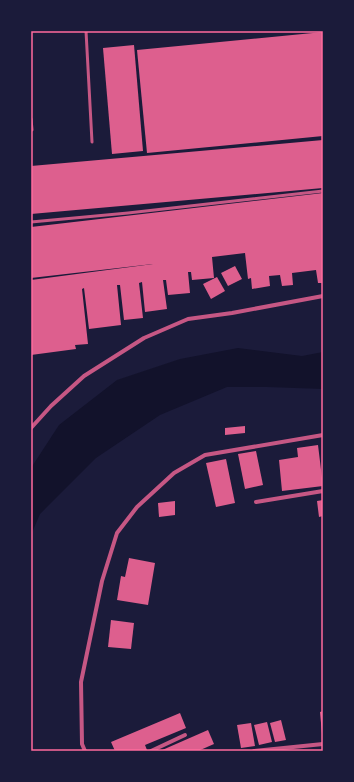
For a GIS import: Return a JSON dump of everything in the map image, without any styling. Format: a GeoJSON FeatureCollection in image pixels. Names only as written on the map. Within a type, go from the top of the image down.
{"type":"FeatureCollection","features":[{"type":"Feature","properties":{"kind":"street"},"geometry":{"type":"LineString","coordinates":[[31,428],[51,406],[84,376],[144,338],[188,319],[232,313],[323,296]]}},
{"type":"Feature","properties":{"kind":"street"},"geometry":{"type":"LineString","coordinates":[[85,751],[82,744],[81,682],[102,581],[117,533],[137,507],[174,473],[205,455],[323,435],[323,439]]}},
{"type":"Feature","properties":{"kind":"street"},"geometry":{"type":"LineString","coordinates":[[256,502],[323,491]]}},
{"type":"Feature","properties":{"kind":"street"},"geometry":{"type":"LineString","coordinates":[[151,751],[185,736]]}},
{"type":"Feature","properties":{"kind":"street"},"geometry":{"type":"LineString","coordinates":[[254,751],[323,744]]}},
{"type":"Feature","properties":{"kind":"lane"},"geometry":{"type":"LineString","coordinates":[[86,31],[92,142]]}},
{"type":"Feature","properties":{"kind":"lane"},"geometry":{"type":"LineString","coordinates":[[31,119],[32,130]]}},
{"type":"Feature","properties":{"kind":"lane"},"geometry":{"type":"LineString","coordinates":[[31,222],[128,213],[323,191]]}},
{"type":"Feature","properties":{"kind":"shaded area"},"geometry":{"type":"Polygon","coordinates":[[[238,348],[302,356],[323,352],[323,389],[227,387],[160,415],[96,458],[40,514],[31,535],[31,468],[59,425],[117,380],[180,359],[238,348]]]}},
{"type":"Feature","properties":{"kind":"building"},"geometry":{"type":"Polygon","coordinates":[[[323,32],[323,136],[147,153],[137,50],[323,32]]]}},
{"type":"Feature","properties":{"kind":"building"},"geometry":{"type":"Polygon","coordinates":[[[134,45],[143,151],[112,154],[103,48],[134,45]]]}},
{"type":"Feature","properties":{"kind":"building"},"geometry":{"type":"Polygon","coordinates":[[[323,140],[323,188],[31,214],[31,166],[323,140]]]}},
{"type":"Feature","properties":{"kind":"building"},"geometry":{"type":"Polygon","coordinates":[[[323,193],[323,283],[318,283],[316,270],[292,273],[293,285],[282,286],[280,275],[269,276],[270,286],[252,289],[251,278],[248,279],[245,253],[212,257],[214,278],[192,280],[191,272],[188,272],[190,293],[168,295],[166,280],[163,280],[167,309],[145,312],[142,282],[139,283],[143,318],[124,320],[120,285],[117,285],[121,325],[89,329],[84,288],[82,289],[88,344],[75,345],[76,349],[31,355],[31,280],[153,264],[31,278],[31,227],[323,193]]]}},
{"type":"Feature","properties":{"kind":"building"},"geometry":{"type":"Polygon","coordinates":[[[235,266],[242,279],[228,286],[221,273],[235,266]]]}},
{"type":"Feature","properties":{"kind":"building"},"geometry":{"type":"Polygon","coordinates":[[[217,277],[225,291],[211,299],[203,284],[217,277]]]}},
{"type":"Feature","properties":{"kind":"building"},"geometry":{"type":"Polygon","coordinates":[[[245,426],[245,433],[225,435],[225,428],[245,426]]]}},
{"type":"Feature","properties":{"kind":"building"},"geometry":{"type":"Polygon","coordinates":[[[318,445],[323,486],[282,491],[279,460],[298,457],[297,448],[318,445]]]}},
{"type":"Feature","properties":{"kind":"building"},"geometry":{"type":"Polygon","coordinates":[[[256,451],[263,485],[245,489],[238,454],[256,451]]]}},
{"type":"Feature","properties":{"kind":"building"},"geometry":{"type":"Polygon","coordinates":[[[226,459],[235,503],[216,507],[206,463],[226,459]]]}},
{"type":"Feature","properties":{"kind":"building"},"geometry":{"type":"Polygon","coordinates":[[[323,500],[323,516],[319,517],[317,501],[323,500]]]}},
{"type":"Feature","properties":{"kind":"building"},"geometry":{"type":"Polygon","coordinates":[[[175,501],[175,515],[159,517],[158,503],[175,501]]]}},
{"type":"Feature","properties":{"kind":"building"},"geometry":{"type":"Polygon","coordinates":[[[129,558],[155,563],[148,605],[117,600],[121,576],[125,577],[129,558]]]}},
{"type":"Feature","properties":{"kind":"building"},"geometry":{"type":"Polygon","coordinates":[[[111,620],[134,623],[131,649],[108,647],[111,620]]]}},
{"type":"Feature","properties":{"kind":"building"},"geometry":{"type":"Polygon","coordinates":[[[323,711],[323,734],[322,734],[320,712],[323,711]]]}},
{"type":"Feature","properties":{"kind":"building"},"geometry":{"type":"Polygon","coordinates":[[[180,713],[186,728],[145,745],[146,751],[115,751],[111,742],[180,713]]]}},
{"type":"Feature","properties":{"kind":"building"},"geometry":{"type":"Polygon","coordinates":[[[281,720],[286,740],[275,742],[270,723],[281,720]]]}},
{"type":"Feature","properties":{"kind":"building"},"geometry":{"type":"Polygon","coordinates":[[[267,722],[272,742],[259,745],[254,725],[267,722]]]}},
{"type":"Feature","properties":{"kind":"building"},"geometry":{"type":"Polygon","coordinates":[[[251,723],[255,746],[241,748],[237,725],[251,723]]]}},
{"type":"Feature","properties":{"kind":"building"},"geometry":{"type":"Polygon","coordinates":[[[208,730],[214,744],[198,751],[160,751],[208,730]]]}}]}
